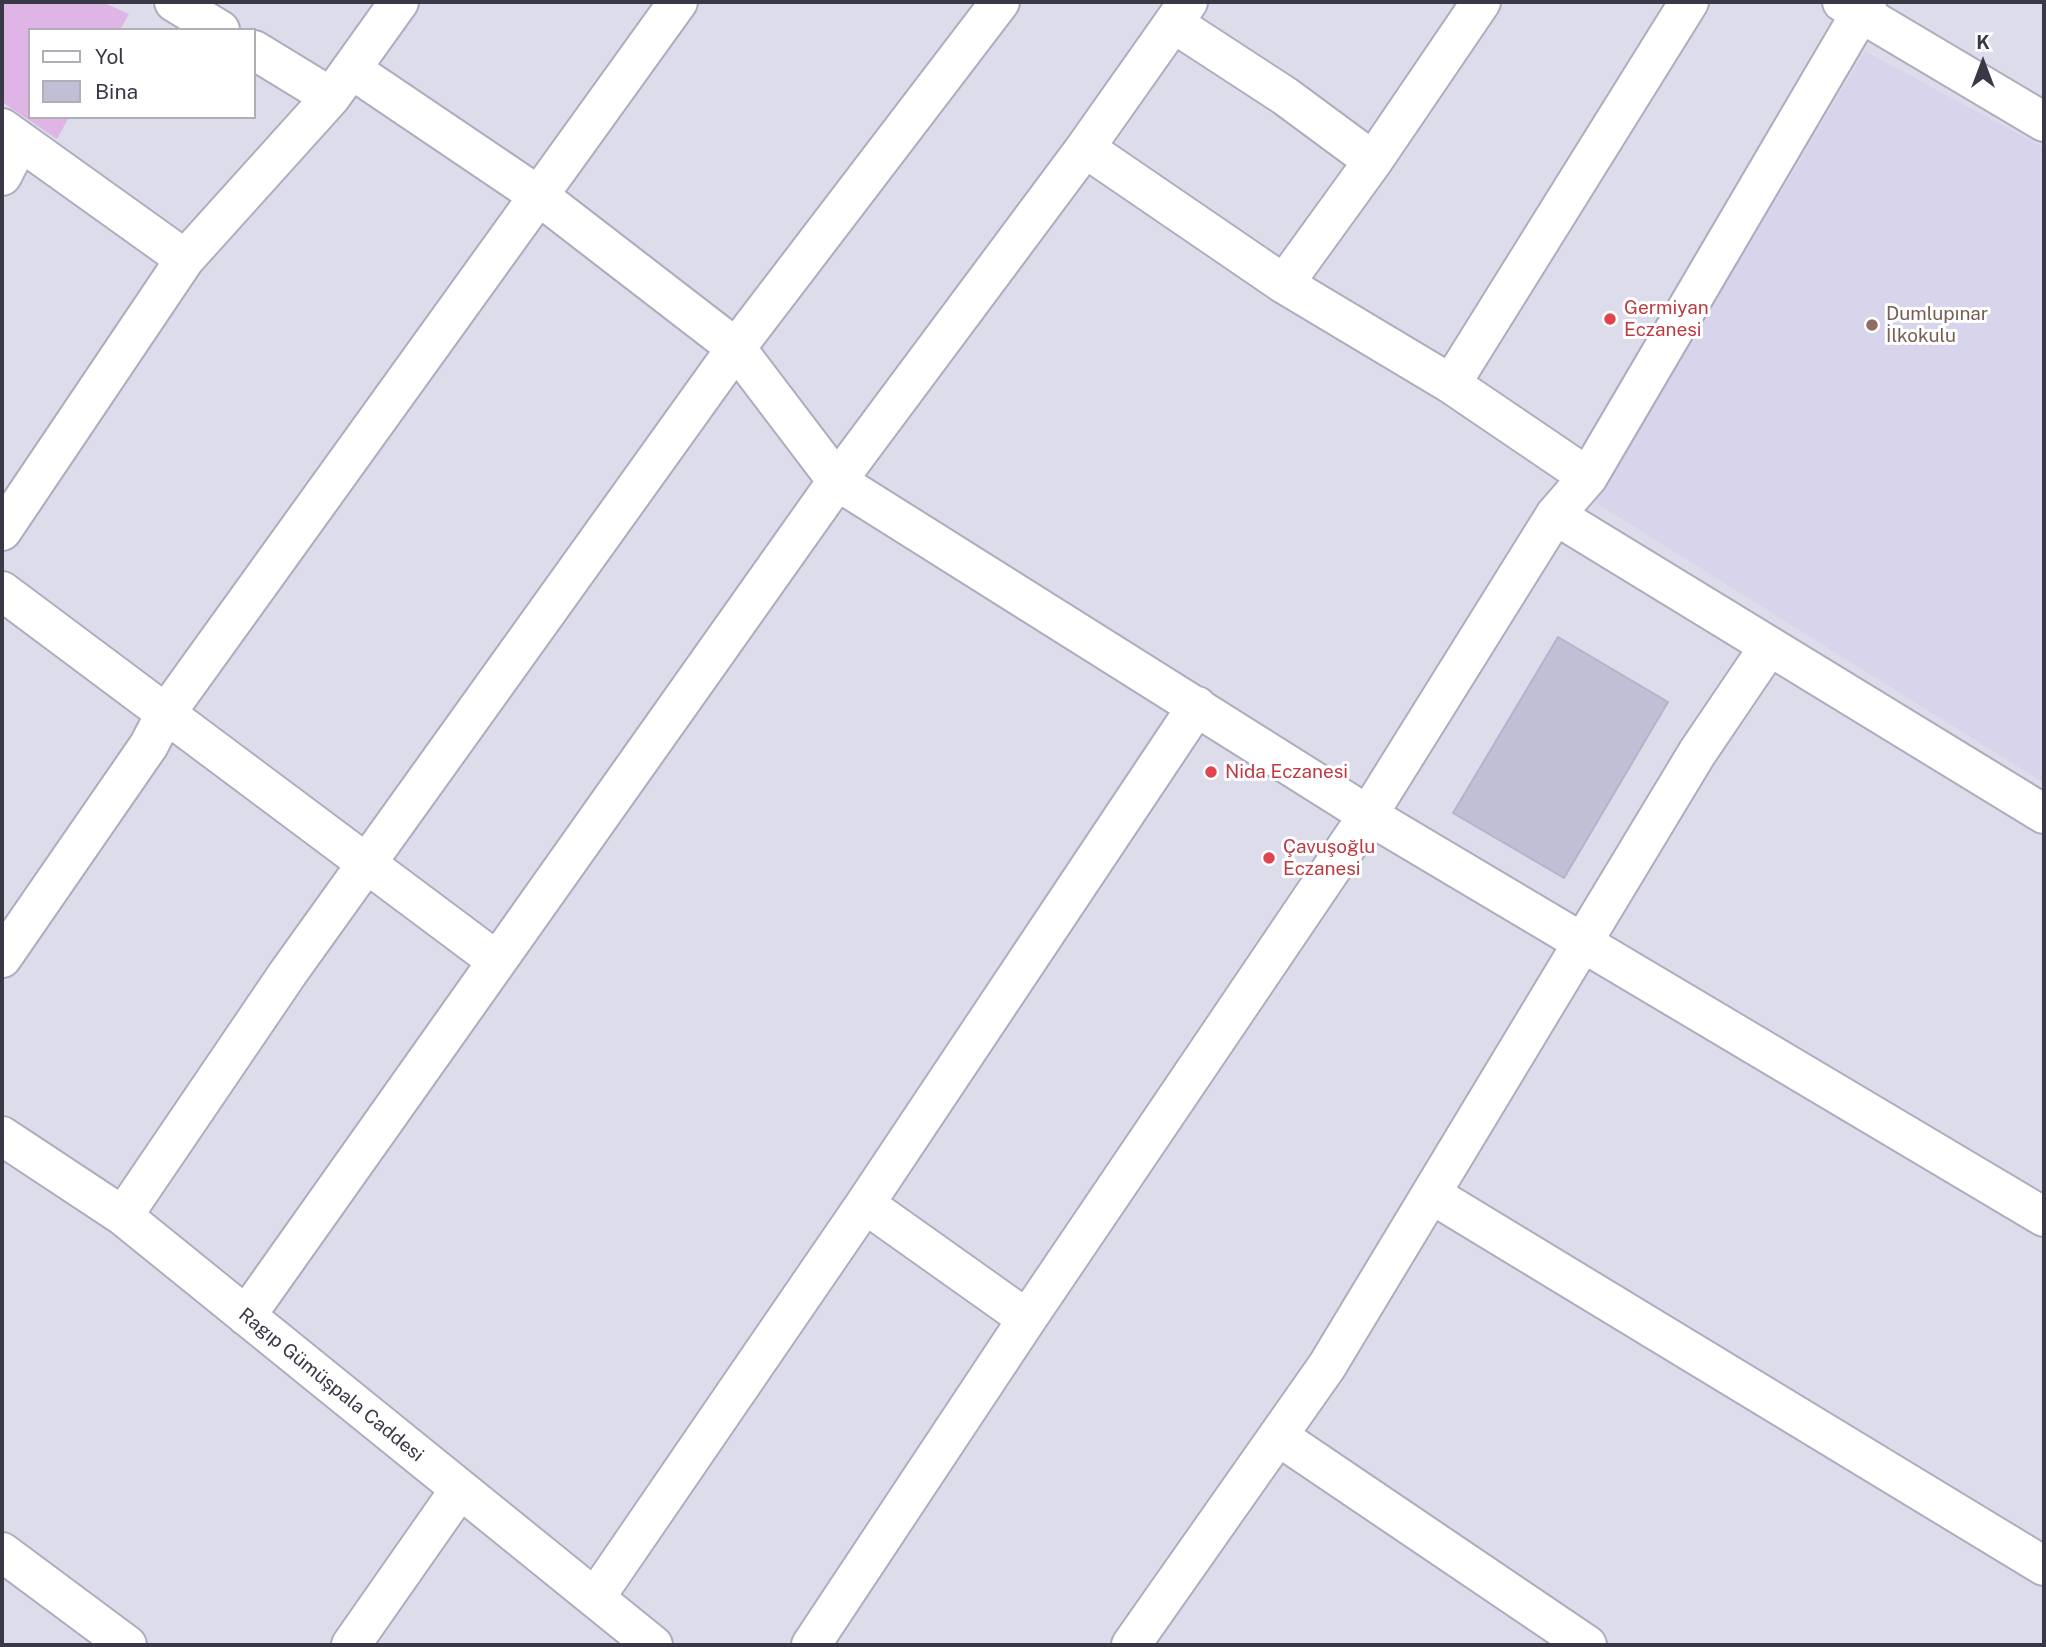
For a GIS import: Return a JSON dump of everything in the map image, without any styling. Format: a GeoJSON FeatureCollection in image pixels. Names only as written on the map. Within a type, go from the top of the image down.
{"type":"FeatureCollection","features":[{"type":"Feature","properties":{"kind":"street"},"geometry":{"type":"LineString","coordinates":[[174,2],[217,28]]}},
{"type":"Feature","properties":{"kind":"street"},"geometry":{"type":"LineString","coordinates":[[2,531],[185,259],[341,83],[399,2]]}},
{"type":"Feature","properties":{"kind":"street"},"geometry":{"type":"LineString","coordinates":[[2,958],[149,745],[164,716],[677,2]]}},
{"type":"Feature","properties":{"kind":"street"},"geometry":{"type":"LineString","coordinates":[[123,1216],[288,973],[736,348],[1000,2]]}},
{"type":"Feature","properties":{"kind":"street"},"geometry":{"type":"LineString","coordinates":[[1284,284],[1373,161],[1482,2]]}},
{"type":"Feature","properties":{"kind":"street"},"geometry":{"type":"LineString","coordinates":[[1451,384],[1689,2]]}},
{"type":"Feature","properties":{"kind":"street"},"geometry":{"type":"LineString","coordinates":[[811,1645],[1027,1319],[1368,815],[1555,515],[1588,477],[1857,6],[2044,122]]}},
{"type":"Feature","properties":{"kind":"street"},"geometry":{"type":"LineString","coordinates":[[246,1316],[416,1080],[497,961],[837,481],[1086,148],[1181,12],[1285,96],[1373,161]]}},
{"type":"Feature","properties":{"kind":"street"},"geometry":{"type":"LineString","coordinates":[[256,51],[341,83],[539,197],[736,348],[837,481],[1368,815],[2044,1217]]}},
{"type":"Feature","properties":{"kind":"street"},"geometry":{"type":"LineString","coordinates":[[2,176],[11,134],[185,259]]}},
{"type":"Feature","properties":{"kind":"street"},"geometry":{"type":"LineString","coordinates":[[1086,148],[1284,284],[1451,384],[1588,477]]}},
{"type":"Feature","properties":{"kind":"street"},"geometry":{"type":"LineString","coordinates":[[1555,515],[1768,648],[2044,814]]}},
{"type":"Feature","properties":{"kind":"street"},"geometry":{"type":"LineString","coordinates":[[2,591],[164,716],[497,961]]}},
{"type":"Feature","properties":{"kind":"street"},"geometry":{"type":"LineString","coordinates":[[1131,1645],[1327,1366],[1697,753],[1768,648]]}},
{"type":"Feature","properties":{"kind":"street"},"geometry":{"type":"LineString","coordinates":[[595,1598],[865,1204],[1197,706]]}},
{"type":"Feature","properties":{"kind":"street","name":"Ragıp Gümüşpala Caddesi"},"geometry":{"type":"LineString","coordinates":[[2,1136],[123,1216],[653,1645]]}},
{"type":"Feature","properties":{"kind":"street"},"geometry":{"type":"LineString","coordinates":[[1431,1194],[2044,1566]]}},
{"type":"Feature","properties":{"kind":"street"},"geometry":{"type":"LineString","coordinates":[[865,1204],[1027,1319]]}},
{"type":"Feature","properties":{"kind":"street"},"geometry":{"type":"LineString","coordinates":[[1278,1436],[1587,1645]]}},
{"type":"Feature","properties":{"kind":"street"},"geometry":{"type":"LineString","coordinates":[[351,1645],[460,1489]]}},
{"type":"Feature","properties":{"kind":"street"},"geometry":{"type":"LineString","coordinates":[[2,1552],[127,1645]]}},
{"type":"Feature","properties":{"kind":"shaded area"},"geometry":{"type":"Polygon","coordinates":[[[2,2],[2044,2],[2044,1645],[2,1645],[2,2]]]}},
{"type":"Feature","properties":{"kind":"shaded area"},"geometry":{"type":"Polygon","coordinates":[[[2,2],[102,2],[129,14],[121,28],[28,28],[28,119],[68,119],[57,139],[2,102],[2,2]]]}},
{"type":"Feature","properties":{"kind":"shaded area","name":"Dumlupınar İlkokulu"},"geometry":{"type":"Polygon","coordinates":[[[1865,51],[2044,148],[2044,783],[1595,502],[1865,51]]]}},
{"type":"Feature","properties":{"kind":"building"},"geometry":{"type":"Polygon","coordinates":[[[1558,637],[1668,702],[1564,878],[1453,813],[1558,637]]]}},
{"type":"Feature","properties":{"kind":"place","name":"Germiyan Eczanesi"},"geometry":{"type":"Point","coordinates":[1610,319]}},
{"type":"Feature","properties":{"kind":"place","name":"Dumlupınar İlkokulu"},"geometry":{"type":"Point","coordinates":[1872,325]}},
{"type":"Feature","properties":{"kind":"place","name":"Nida Eczanesi"},"geometry":{"type":"Point","coordinates":[1211,772]}},
{"type":"Feature","properties":{"kind":"place","name":"Çavuşoğlu Eczanesi"},"geometry":{"type":"Point","coordinates":[1269,858]}}]}
